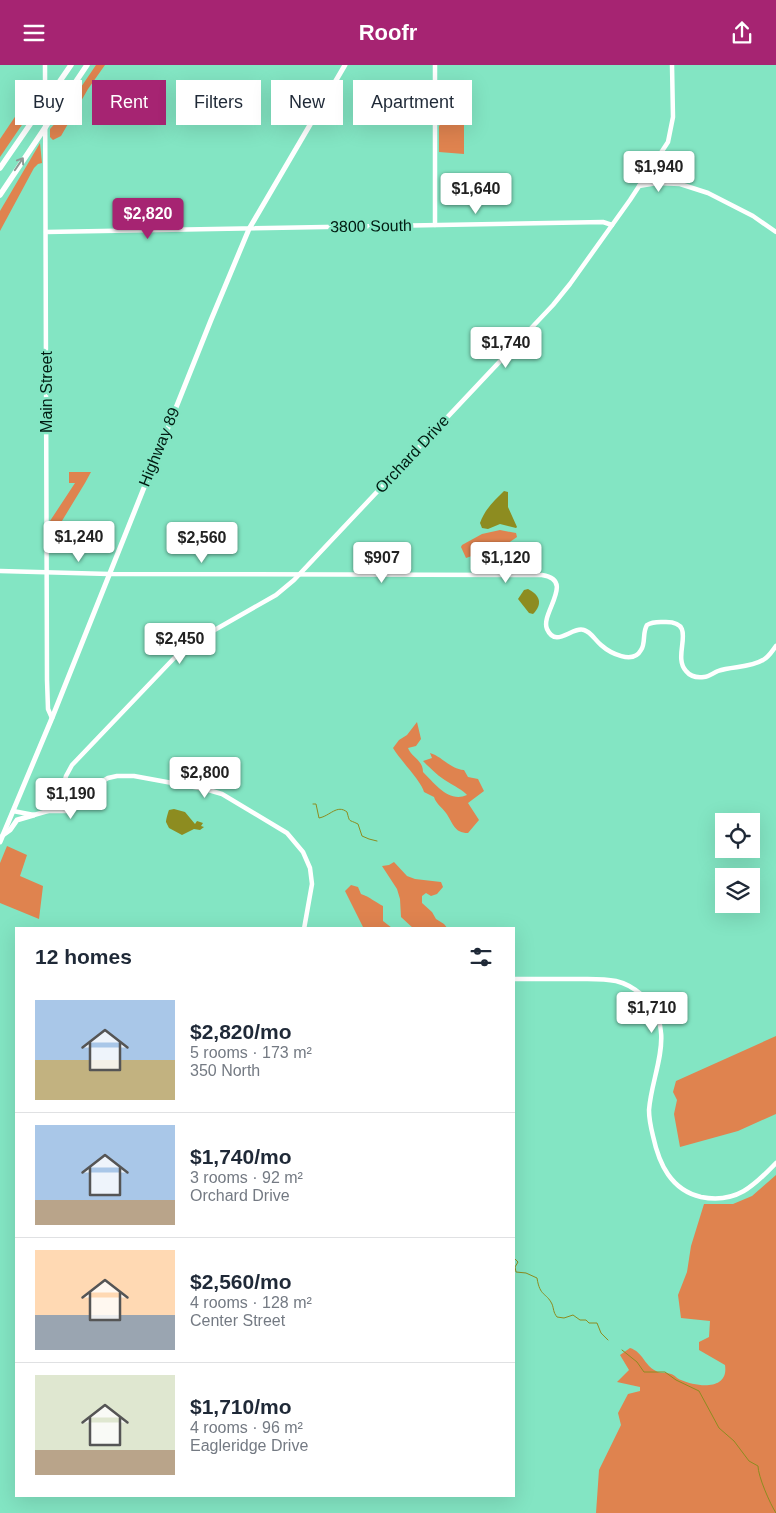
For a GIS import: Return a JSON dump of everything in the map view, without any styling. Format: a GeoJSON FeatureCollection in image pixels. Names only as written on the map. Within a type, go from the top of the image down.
{"type":"FeatureCollection","features":[{"type":"Feature","properties":{"kind":"highway"},"geometry":{"type":"LineString","coordinates":[[0,168],[71,65]]}},
{"type":"Feature","properties":{"kind":"highway"},"geometry":{"type":"LineString","coordinates":[[0,195],[87,65]]}},
{"type":"Feature","properties":{"kind":"main road","name":"Main Street"},"geometry":{"type":"LineString","coordinates":[[46,65],[48,704],[52,718]]}},
{"type":"Feature","properties":{"kind":"main road","name":"Highway 89"},"geometry":{"type":"LineString","coordinates":[[0,842],[52,718],[249,229],[345,65]]}},
{"type":"Feature","properties":{"kind":"main road"},"geometry":{"type":"LineString","coordinates":[[435,65],[435,225]]}},
{"type":"Feature","properties":{"kind":"main road","name":"Orchard Drive"},"geometry":{"type":"LineString","coordinates":[[59,801],[68,771],[74,762],[182,650],[287,587],[570,285],[666,146],[670,136],[673,113],[672,65]]}},
{"type":"Feature","properties":{"kind":"main road"},"geometry":{"type":"LineString","coordinates":[[646,176],[657,183]]}},
{"type":"Feature","properties":{"kind":"main road"},"geometry":{"type":"LineString","coordinates":[[639,186],[657,183],[680,185],[708,193],[753,216],[776,232]]}},
{"type":"Feature","properties":{"kind":"main road","name":"3800 South"},"geometry":{"type":"LineString","coordinates":[[46,232],[603,222],[612,225]]}},
{"type":"Feature","properties":{"kind":"main road"},"geometry":{"type":"LineString","coordinates":[[309,564],[315,574]]}},
{"type":"Feature","properties":{"kind":"main road"},"geometry":{"type":"LineString","coordinates":[[0,571],[109,574],[542,575],[550,577],[555,582],[557,588],[546,620],[546,626],[555,637],[561,637],[577,629],[585,630],[605,649],[630,657],[639,653],[643,647],[646,626],[656,622],[673,622],[680,627],[684,637],[681,653],[682,664],[688,673],[698,677],[706,677],[718,671],[759,662],[770,655],[776,646]]}},
{"type":"Feature","properties":{"kind":"main road"},"geometry":{"type":"LineString","coordinates":[[3,835],[10,830],[16,821],[48,811],[67,811],[102,781],[114,776],[127,775],[217,792],[287,833],[297,843],[309,864],[312,889],[304,927]]}},
{"type":"Feature","properties":{"kind":"main road"},"geometry":{"type":"LineString","coordinates":[[65,781],[73,806]]}},
{"type":"Feature","properties":{"kind":"main road"},"geometry":{"type":"LineString","coordinates":[[48,811],[50,807],[65,797],[86,795]]}},
{"type":"Feature","properties":{"kind":"main road"},"geometry":{"type":"LineString","coordinates":[[59,801],[60,810]]}},
{"type":"Feature","properties":{"kind":"main road"},"geometry":{"type":"LineString","coordinates":[[13,811],[34,815]]}},
{"type":"Feature","properties":{"kind":"main road"},"geometry":{"type":"LineString","coordinates":[[515,979],[617,981],[636,991],[648,1002],[658,1020],[662,1041],[650,1107],[651,1127],[656,1153],[663,1168],[674,1182],[685,1190],[694,1195],[711,1199],[729,1197],[751,1188],[776,1163]]}},
{"type":"Feature","properties":{"kind":"shaded area"},"geometry":{"type":"Polygon","coordinates":[[[96,65],[105,65],[94,80],[92,80],[92,83],[82,99],[82,86],[96,65]]]}},
{"type":"Feature","properties":{"kind":"shaded area"},"geometry":{"type":"Polygon","coordinates":[[[15,117],[15,125],[22,125],[0,157],[0,139],[15,117]]]}},
{"type":"Feature","properties":{"kind":"shaded area"},"geometry":{"type":"Polygon","coordinates":[[[54,125],[67,125],[61,136],[53,140],[50,137],[50,129],[54,125]]]}},
{"type":"Feature","properties":{"kind":"shaded area"},"geometry":{"type":"Polygon","coordinates":[[[464,125],[464,154],[439,152],[439,126],[464,125]]]}},
{"type":"Feature","properties":{"kind":"shaded area"},"geometry":{"type":"Polygon","coordinates":[[[40,143],[42,163],[34,168],[0,231],[0,211],[40,143]]]}},
{"type":"Feature","properties":{"kind":"shaded area"},"geometry":{"type":"Polygon","coordinates":[[[69,472],[91,472],[51,539],[50,521],[75,483],[69,483],[69,472]]]}},
{"type":"Feature","properties":{"kind":"shaded area"},"geometry":{"type":"Polygon","coordinates":[[[504,491],[508,492],[508,507],[517,527],[500,524],[488,529],[482,528],[480,523],[484,513],[504,491]]]}},
{"type":"Feature","properties":{"kind":"shaded area"},"geometry":{"type":"Polygon","coordinates":[[[500,530],[516,533],[517,537],[507,544],[466,558],[461,547],[462,545],[482,534],[500,530]]]}},
{"type":"Feature","properties":{"kind":"shaded area"},"geometry":{"type":"Polygon","coordinates":[[[528,589],[539,600],[538,607],[533,614],[529,613],[518,599],[524,590],[528,589]]]}},
{"type":"Feature","properties":{"kind":"shaded area"},"geometry":{"type":"Polygon","coordinates":[[[417,722],[421,739],[416,746],[408,748],[423,768],[423,772],[432,782],[448,794],[460,797],[467,795],[441,778],[423,761],[432,758],[430,753],[464,770],[468,777],[478,779],[484,791],[468,803],[479,820],[468,833],[463,833],[454,827],[434,797],[424,792],[393,748],[417,722]]]}},
{"type":"Feature","properties":{"kind":"shaded area"},"geometry":{"type":"Polygon","coordinates":[[[174,809],[185,812],[195,824],[197,821],[203,823],[201,826],[204,827],[200,830],[194,829],[182,835],[169,828],[166,822],[169,810],[174,809]]]}},
{"type":"Feature","properties":{"kind":"shaded area"},"geometry":{"type":"Polygon","coordinates":[[[7,846],[27,855],[20,876],[43,886],[39,919],[0,903],[0,863],[7,846]]]}},
{"type":"Feature","properties":{"kind":"shaded area"},"geometry":{"type":"Polygon","coordinates":[[[394,862],[407,876],[415,879],[441,882],[443,887],[437,894],[431,896],[426,893],[422,896],[422,903],[432,912],[436,919],[446,927],[412,927],[401,917],[400,899],[397,889],[382,866],[394,862]]]}},
{"type":"Feature","properties":{"kind":"shaded area"},"geometry":{"type":"Polygon","coordinates":[[[351,885],[358,887],[361,894],[383,906],[383,921],[391,927],[363,927],[345,891],[351,885]]]}},
{"type":"Feature","properties":{"kind":"shaded area"},"geometry":{"type":"Polygon","coordinates":[[[776,1036],[776,1114],[738,1131],[680,1147],[674,1114],[677,1100],[673,1092],[676,1081],[776,1036]]]}},
{"type":"Feature","properties":{"kind":"shaded area"},"geometry":{"type":"Polygon","coordinates":[[[776,1175],[776,1513],[596,1513],[599,1470],[621,1425],[618,1413],[628,1394],[640,1391],[640,1387],[617,1382],[629,1370],[620,1355],[630,1348],[638,1352],[658,1372],[671,1374],[695,1384],[711,1385],[722,1379],[725,1373],[725,1365],[699,1350],[699,1342],[709,1337],[710,1321],[681,1318],[678,1295],[687,1272],[691,1246],[704,1204],[733,1204],[752,1196],[776,1175]]]}},
{"type":"Feature","properties":{"kind":"waterway"},"geometry":{"type":"LineString","coordinates":[[313,804],[316,804],[319,818],[340,809],[347,812],[350,820],[358,824],[362,836],[377,841]]}},
{"type":"Feature","properties":{"kind":"waterway"},"geometry":{"type":"LineString","coordinates":[[515,1259],[518,1262],[515,1267]]}},
{"type":"Feature","properties":{"kind":"waterway"},"geometry":{"type":"LineString","coordinates":[[515,1267],[516,1272],[526,1273],[537,1278],[541,1291],[550,1300],[557,1317],[564,1318],[573,1315],[580,1320],[597,1323],[601,1333],[608,1340]]}},
{"type":"Feature","properties":{"kind":"waterway"},"geometry":{"type":"LineString","coordinates":[[622,1350],[637,1362],[644,1372],[665,1372],[676,1380],[699,1391],[719,1428],[734,1441],[749,1461],[758,1466],[765,1490],[776,1513]]}}]}
